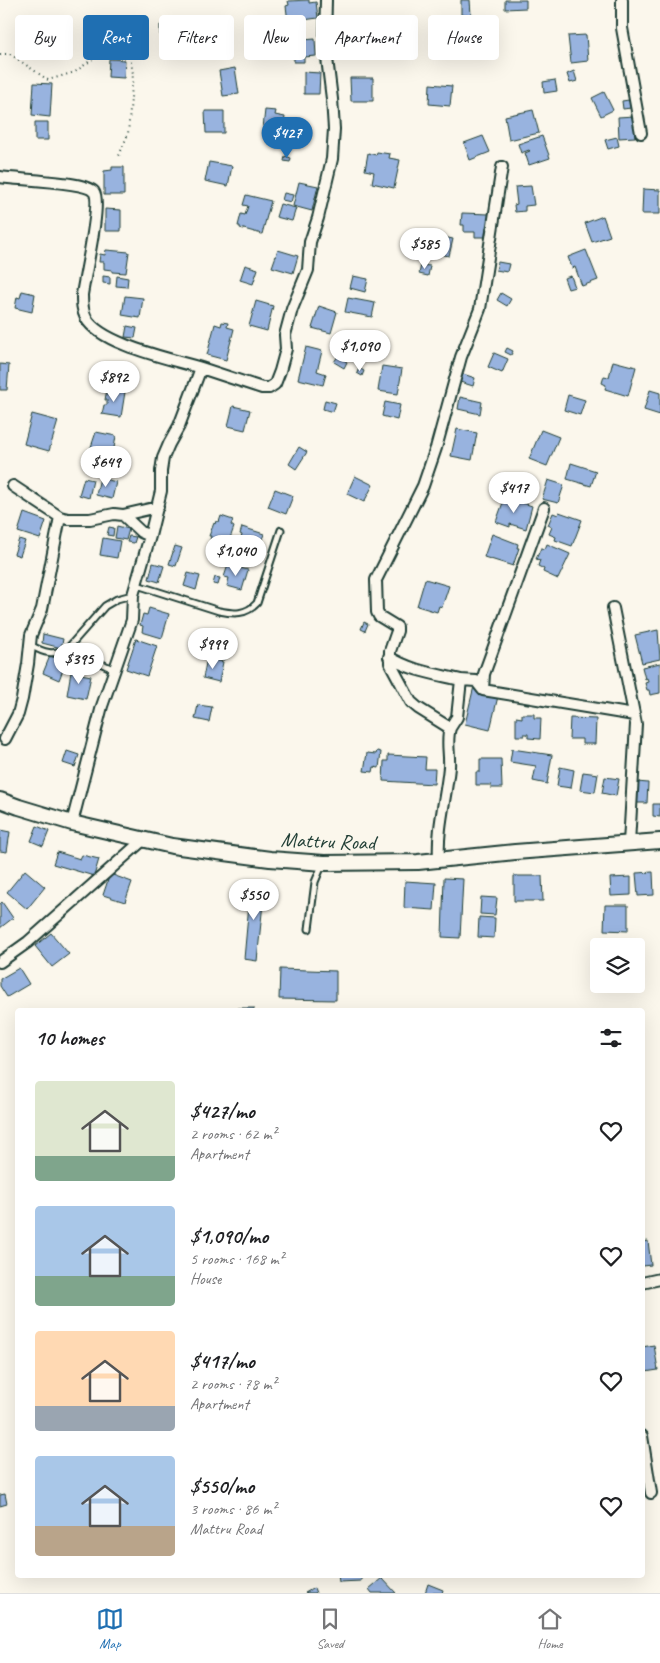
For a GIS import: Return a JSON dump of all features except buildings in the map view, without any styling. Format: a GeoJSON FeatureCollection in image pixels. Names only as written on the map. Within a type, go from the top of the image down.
{"type":"FeatureCollection","features":[{"type":"Feature","properties":{"kind":"main road","name":"Mattru Road"},"geometry":{"type":"LineString","coordinates":[[0,800],[72,823],[172,846],[270,859],[324,863],[418,862],[660,841]]}},
{"type":"Feature","properties":{"kind":"street"},"geometry":{"type":"LineString","coordinates":[[0,178],[84,187],[91,189],[94,193],[97,198],[96,214],[82,295],[82,306],[86,318],[94,328],[116,341],[262,388],[269,388],[275,384],[280,371],[286,349],[285,335],[287,326],[308,270],[310,242],[318,218],[332,159],[334,130],[325,42],[326,0]]}},
{"type":"Feature","properties":{"kind":"street"},"geometry":{"type":"LineString","coordinates":[[622,0],[622,28],[641,133]]}},
{"type":"Feature","properties":{"kind":"street"},"geometry":{"type":"LineString","coordinates":[[450,728],[411,702],[390,663],[389,657],[397,627],[379,616],[377,612],[376,580],[423,486],[436,448],[461,357],[480,309],[502,167]]}},
{"type":"Feature","properties":{"kind":"street"},"geometry":{"type":"LineString","coordinates":[[72,823],[102,706],[132,620],[133,595],[162,491],[161,470],[163,458],[179,426],[201,368]]}},
{"type":"Feature","properties":{"kind":"street"},"geometry":{"type":"LineString","coordinates":[[14,486],[60,517],[68,519],[90,519],[114,514],[123,515],[158,507]]}},
{"type":"Feature","properties":{"kind":"street"},"geometry":{"type":"LineString","coordinates":[[483,690],[484,674],[544,508]]}},
{"type":"Feature","properties":{"kind":"street"},"geometry":{"type":"LineString","coordinates":[[123,515],[141,532],[150,536]]}},
{"type":"Feature","properties":{"kind":"street"},"geometry":{"type":"LineString","coordinates":[[4,739],[18,714],[22,699],[31,635],[42,609],[60,517]]}},
{"type":"Feature","properties":{"kind":"street"},"geometry":{"type":"LineString","coordinates":[[613,608],[636,724],[629,844]]}},
{"type":"Feature","properties":{"kind":"street"},"geometry":{"type":"LineString","coordinates":[[389,657],[401,665],[412,669],[461,680],[476,681],[483,690],[634,715]]}},
{"type":"Feature","properties":{"kind":"street"},"geometry":{"type":"LineString","coordinates":[[439,860],[440,822],[449,764],[447,737],[457,717],[461,680]]}},
{"type":"Feature","properties":{"kind":"street"},"geometry":{"type":"LineString","coordinates":[[0,962],[28,942],[143,840]]}},
{"type":"Feature","properties":{"kind":"street"},"geometry":{"type":"LineString","coordinates":[[645,1282],[660,1280]]}},
{"type":"Feature","properties":{"kind":"street"},"geometry":{"type":"LineString","coordinates":[[645,1453],[652,1493]]}},
{"type":"Feature","properties":{"kind":"lane"},"geometry":{"type":"LineString","coordinates":[[136,585],[219,611],[242,613],[251,609],[256,603],[281,530]]}},
{"type":"Feature","properties":{"kind":"lane"},"geometry":{"type":"LineString","coordinates":[[30,645],[39,650],[57,654],[68,648],[105,606],[133,595]]}},
{"type":"Feature","properties":{"kind":"lane"},"geometry":{"type":"LineString","coordinates":[[68,648],[116,670]]}},
{"type":"Feature","properties":{"kind":"lane"},"geometry":{"type":"LineString","coordinates":[[309,929],[314,882],[324,863]]}},
{"type":"Feature","properties":{"kind":"path"},"geometry":{"type":"LineString","coordinates":[[0,54],[10,54],[48,80],[75,72],[109,47],[130,56],[133,74],[128,134],[118,158]]}}]}
